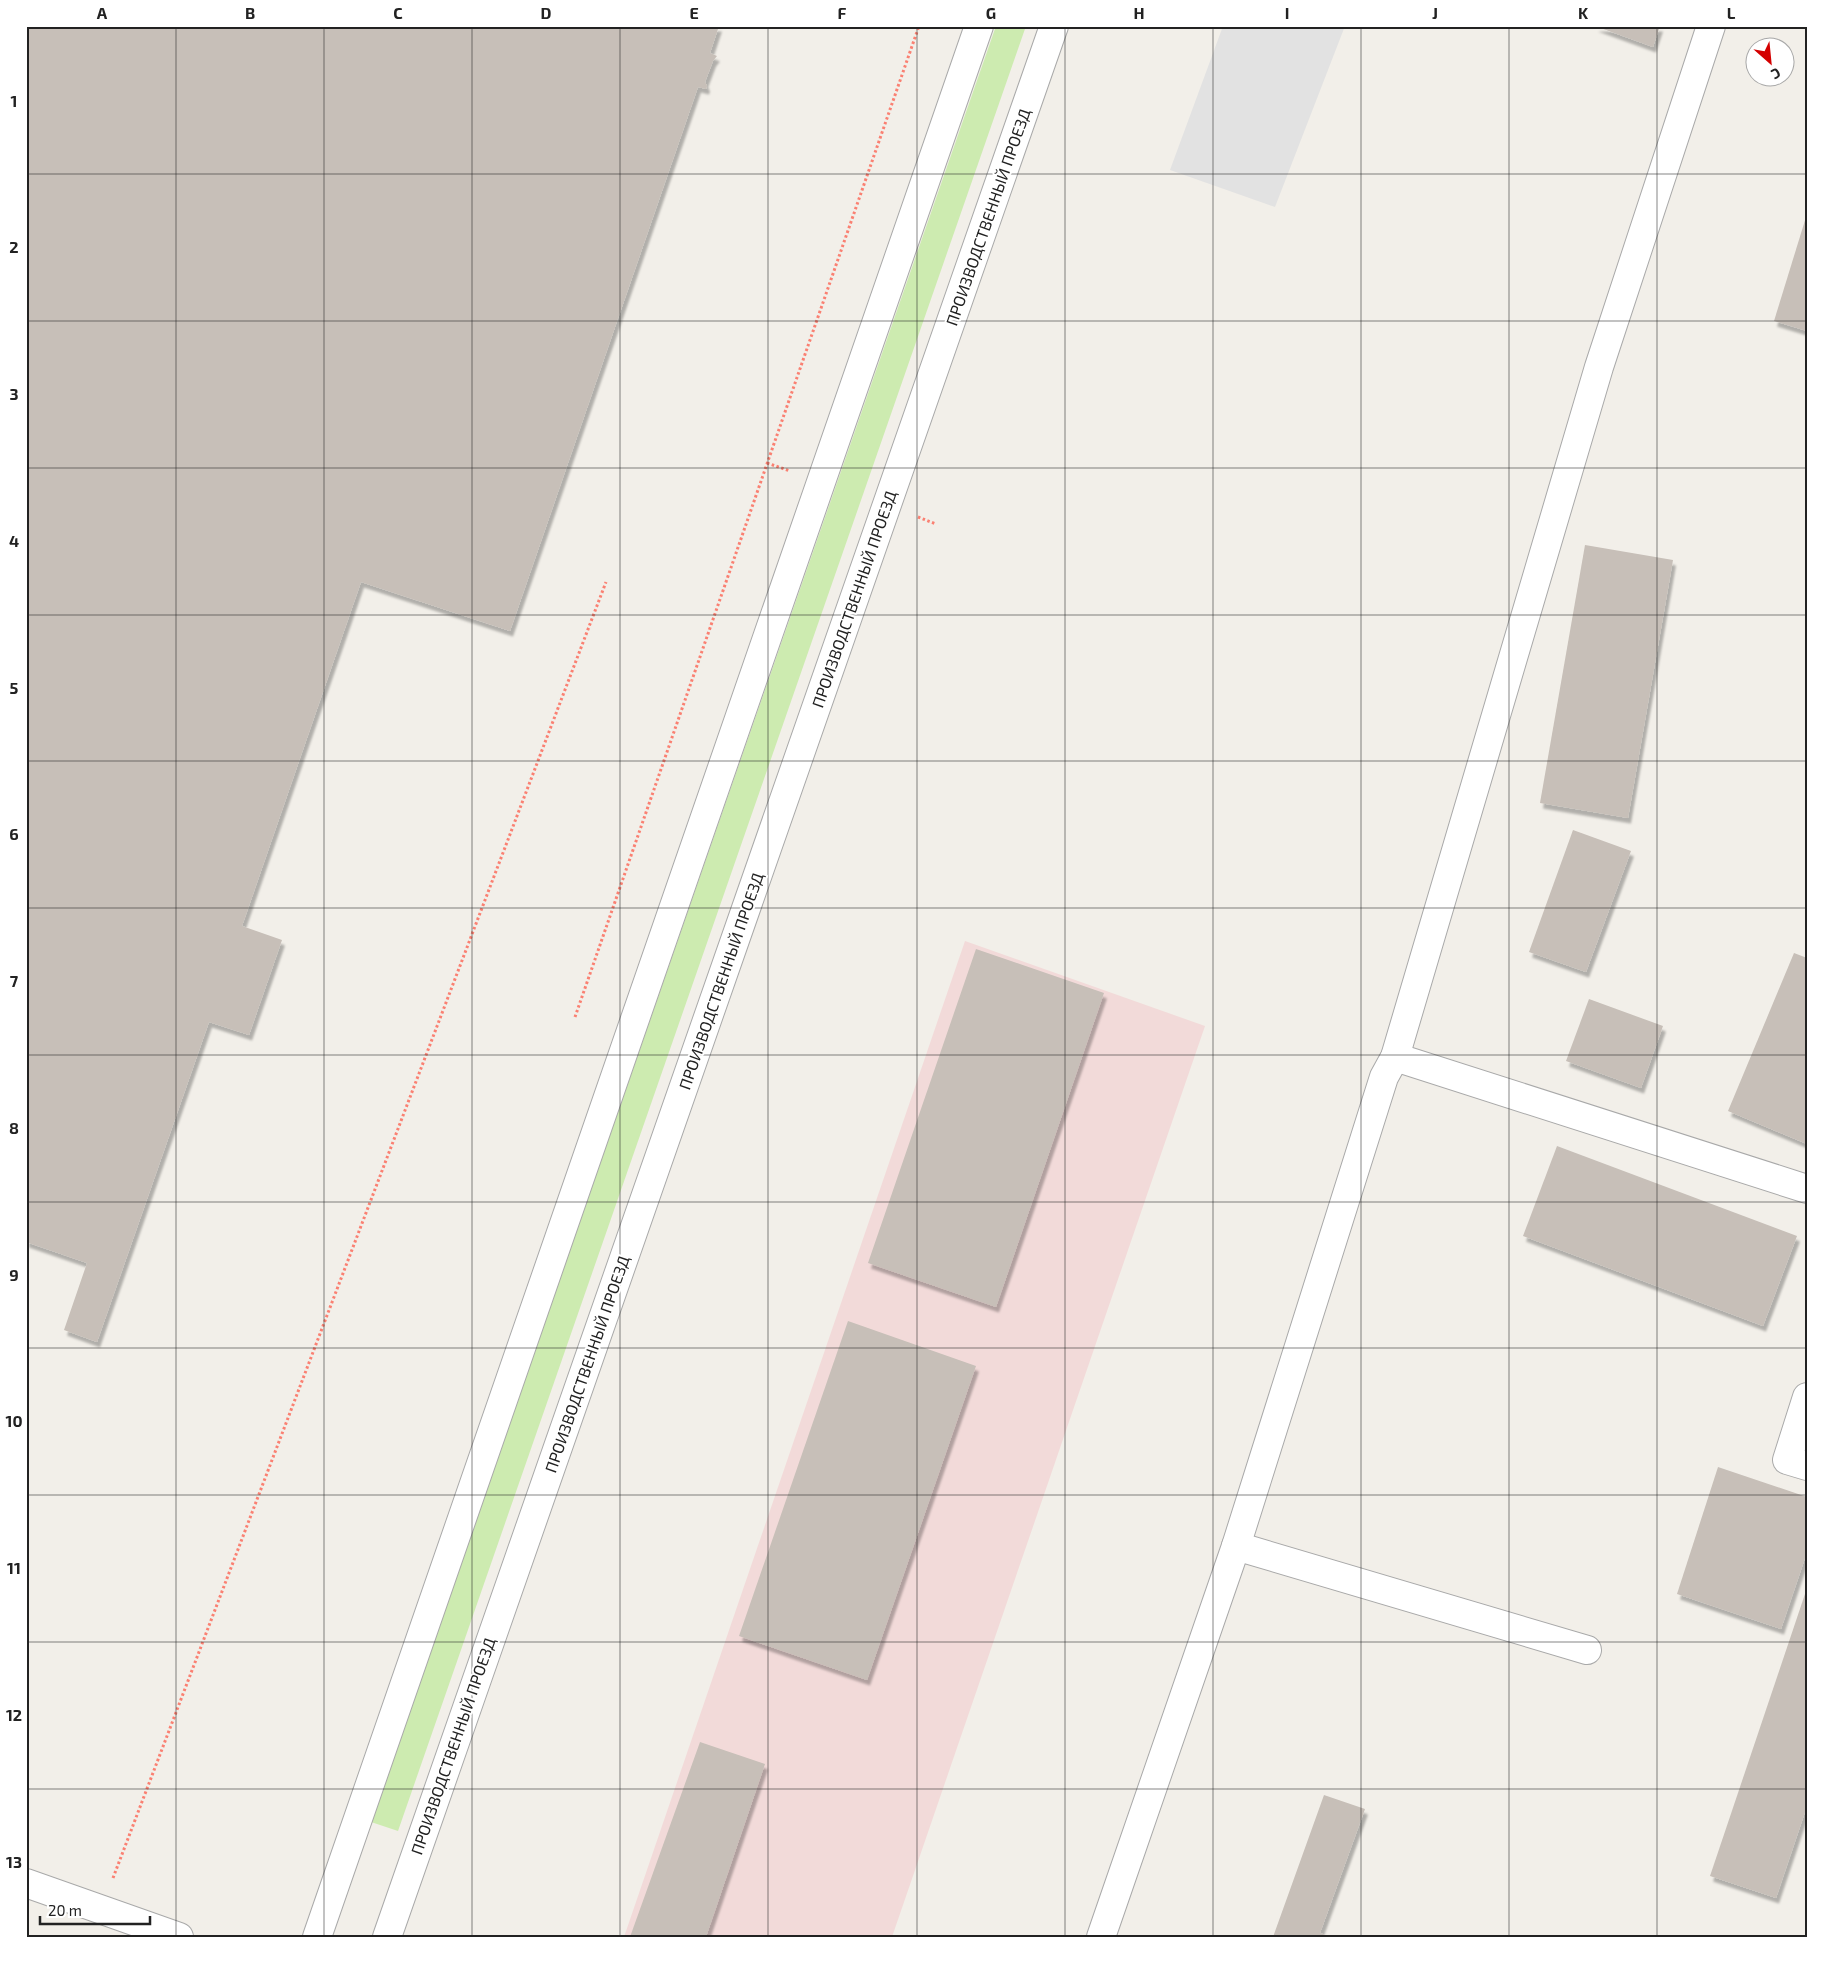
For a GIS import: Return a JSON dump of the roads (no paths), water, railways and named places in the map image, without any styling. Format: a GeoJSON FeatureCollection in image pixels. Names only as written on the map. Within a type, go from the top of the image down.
{"type":"FeatureCollection","features":[{"type":"Feature","properties":{"kind":"street"},"geometry":{"type":"LineString","coordinates":[[317,1937],[979,26]]}},
{"type":"Feature","properties":{"kind":"street","name":"ПРОИЗВОДСТВЕННЫЙ ПРОЕЗД"},"geometry":{"type":"LineString","coordinates":[[387,1937],[1054,26]]}},
{"type":"Feature","properties":{"kind":"street"},"geometry":{"type":"LineString","coordinates":[[1101,1937],[1236,1546],[1384,1077],[1395,1057],[1599,367],[1711,26]]}},
{"type":"Feature","properties":{"kind":"street"},"geometry":{"type":"LineString","coordinates":[[1395,1057],[1807,1189]]}},
{"type":"Feature","properties":{"kind":"street"},"geometry":{"type":"LineString","coordinates":[[1807,1398],[1787,1460],[1807,1466]]}},
{"type":"Feature","properties":{"kind":"street"},"geometry":{"type":"LineString","coordinates":[[1236,1546],[1587,1650]]}},
{"type":"Feature","properties":{"kind":"street"},"geometry":{"type":"LineString","coordinates":[[26,1883],[179,1937]]}}]}
